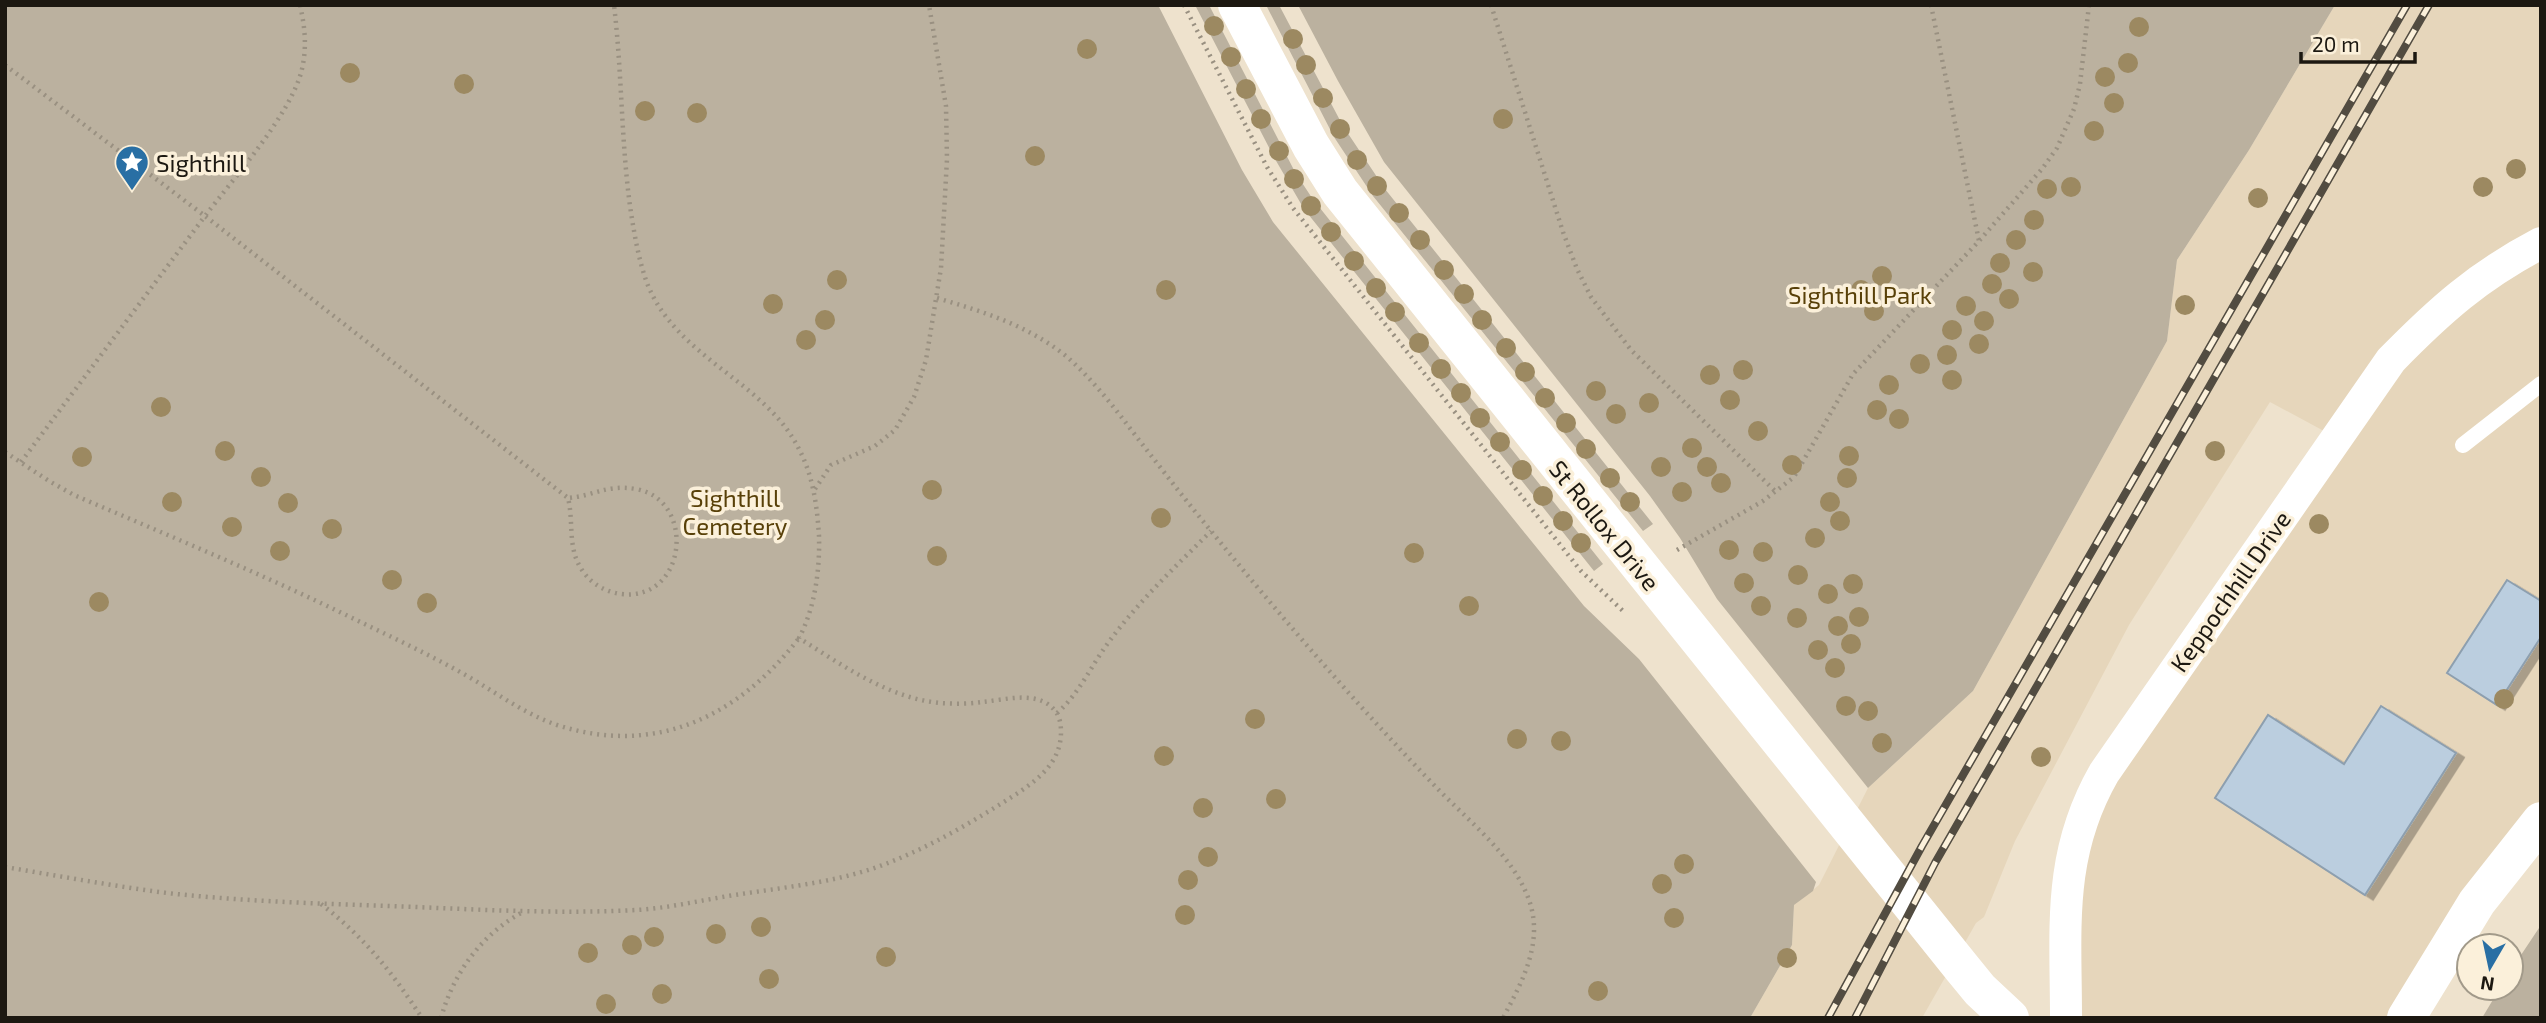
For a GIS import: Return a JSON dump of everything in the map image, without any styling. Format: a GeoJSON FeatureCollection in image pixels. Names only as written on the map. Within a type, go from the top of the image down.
{"type":"FeatureCollection","features":[{"type":"Feature","properties":{"kind":"street","name":"St Rollox Drive"},"geometry":{"type":"LineString","coordinates":[[1237,5],[1311,146],[1340,192],[1962,968],[1980,990],[2010,1018]]}},
{"type":"Feature","properties":{"kind":"street","name":"Keppochhill Drive"},"geometry":{"type":"LineString","coordinates":[[2066,1018],[2067,881],[2081,821],[2104,773],[2391,360],[2432,318],[2480,278],[2541,243]]}},
{"type":"Feature","properties":{"kind":"street"},"geometry":{"type":"LineString","coordinates":[[2406,1018],[2477,902],[2541,821]]}},
{"type":"Feature","properties":{"kind":"lane"},"geometry":{"type":"LineString","coordinates":[[2463,445],[2541,384]]}},
{"type":"Feature","properties":{"kind":"path"},"geometry":{"type":"LineString","coordinates":[[20,462],[290,98],[302,71],[306,47],[300,5]]}},
{"type":"Feature","properties":{"kind":"path"},"geometry":{"type":"LineString","coordinates":[[5,452],[74,495],[389,636],[441,662],[531,714],[581,732],[636,735],[662,732],[702,720],[745,695],[773,670],[799,638],[807,623],[819,547],[815,490],[799,447],[789,432],[774,415],[707,359],[680,332],[664,315],[650,289],[639,256],[629,195],[614,5]]}},
{"type":"Feature","properties":{"kind":"path"},"geometry":{"type":"LineString","coordinates":[[815,490],[831,465],[875,446],[895,430],[914,397],[921,378],[937,298],[946,197],[946,106],[929,5]]}},
{"type":"Feature","properties":{"kind":"path"},"geometry":{"type":"LineString","coordinates":[[1491,5],[1563,232],[1591,297],[1631,350],[1776,492]]}},
{"type":"Feature","properties":{"kind":"path"},"geometry":{"type":"LineString","coordinates":[[1930,5],[1979,241]]}},
{"type":"Feature","properties":{"kind":"path"},"geometry":{"type":"LineString","coordinates":[[1632,559],[1665,535],[1678,551],[1776,492],[1794,477],[1853,374],[1979,241],[2057,148],[2067,129],[2080,84],[2089,5]]}},
{"type":"Feature","properties":{"kind":"path"},"geometry":{"type":"LineString","coordinates":[[5,65],[205,216],[568,498],[572,513],[571,538],[574,555],[582,571],[594,584],[611,592],[644,592],[660,582],[671,570],[676,556],[675,525],[660,500],[648,492],[635,489],[603,488],[581,497],[568,498]]}},
{"type":"Feature","properties":{"kind":"path"},"geometry":{"type":"LineString","coordinates":[[937,298],[1004,318],[1032,332],[1068,358],[1098,389],[1210,531],[1361,707],[1508,864],[1529,901],[1535,923],[1535,939],[1517,991],[1503,1018]]}},
{"type":"Feature","properties":{"kind":"path"},"geometry":{"type":"LineString","coordinates":[[1057,713],[1073,697],[1107,644],[1137,605],[1210,531]]}},
{"type":"Feature","properties":{"kind":"path"},"geometry":{"type":"LineString","coordinates":[[5,867],[167,893],[320,904],[523,911],[638,910],[810,884],[878,867],[931,844],[1034,782],[1048,769],[1057,753],[1061,730],[1057,713],[1049,705],[1034,698],[939,703],[914,698],[866,678],[799,638]]}},
{"type":"Feature","properties":{"kind":"path"},"geometry":{"type":"LineString","coordinates":[[320,904],[349,926],[372,949],[422,1018]]}},
{"type":"Feature","properties":{"kind":"path"},"geometry":{"type":"LineString","coordinates":[[441,1018],[453,984],[476,949],[505,921],[523,911]]}},
{"type":"Feature","properties":{"kind":"shaded area"},"geometry":{"type":"Polygon","coordinates":[[[2335,5],[2541,5],[2541,821],[2465,932],[2455,932],[2455,946],[2406,1018],[2066,1018],[2081,821],[2335,437],[2270,402],[2129,625],[2015,841],[1984,917],[1976,923],[1922,1018],[1750,1018],[1792,945],[1794,905],[1819,885],[1868,788],[1973,691],[2167,341],[2177,260],[2249,150],[2335,5]]]}},
{"type":"Feature","properties":{"kind":"green space","name":"Sighthill Cemetery"},"geometry":{"type":"Polygon","coordinates":[[[5,5],[1158,5],[1242,170],[1273,222],[1584,606],[1639,659],[1816,882],[1813,891],[1794,905],[1792,945],[1750,1018],[5,1018],[5,5]]]}},
{"type":"Feature","properties":{"kind":"green space"},"geometry":{"type":"Polygon","coordinates":[[[1195,5],[1209,5],[1295,172],[1312,198],[1603,564],[1594,571],[1304,209],[1195,5]]]}},
{"type":"Feature","properties":{"kind":"green space"},"geometry":{"type":"Polygon","coordinates":[[[1266,5],[1279,5],[1343,126],[1385,189],[1653,524],[1643,531],[1373,196],[1334,137],[1266,5]]]}},
{"type":"Feature","properties":{"kind":"green space","name":"Sighthill Park"},"geometry":{"type":"Polygon","coordinates":[[[1298,5],[2335,5],[2249,150],[2177,260],[2167,341],[1973,691],[1868,788],[1717,599],[1680,538],[1650,496],[1384,162],[1298,5]]]}},
{"type":"Feature","properties":{"kind":"green space"},"geometry":{"type":"Polygon","coordinates":[[[2541,925],[2541,1018],[2482,1018],[2492,1002],[2525,1002],[2525,949],[2541,925]]]}},
{"type":"Feature","properties":{"kind":"building"},"geometry":{"type":"Polygon","coordinates":[[[2507,580],[2541,601],[2541,637],[2497,705],[2447,673],[2507,580]]]}},
{"type":"Feature","properties":{"kind":"building"},"geometry":{"type":"Polygon","coordinates":[[[2381,706],[2456,753],[2365,895],[2215,798],[2268,715],[2344,764],[2381,706]]]}},
{"type":"Feature","properties":{"kind":"railway"},"geometry":{"type":"LineString","coordinates":[[1828,1018],[1922,846],[2407,5]]}},
{"type":"Feature","properties":{"kind":"railway"},"geometry":{"type":"LineString","coordinates":[[1855,1018],[1935,863],[2429,5]]}},
{"type":"Feature","properties":{"kind":"place","name":"Sighthill"},"geometry":{"type":"Point","coordinates":[132,192]}}]}
